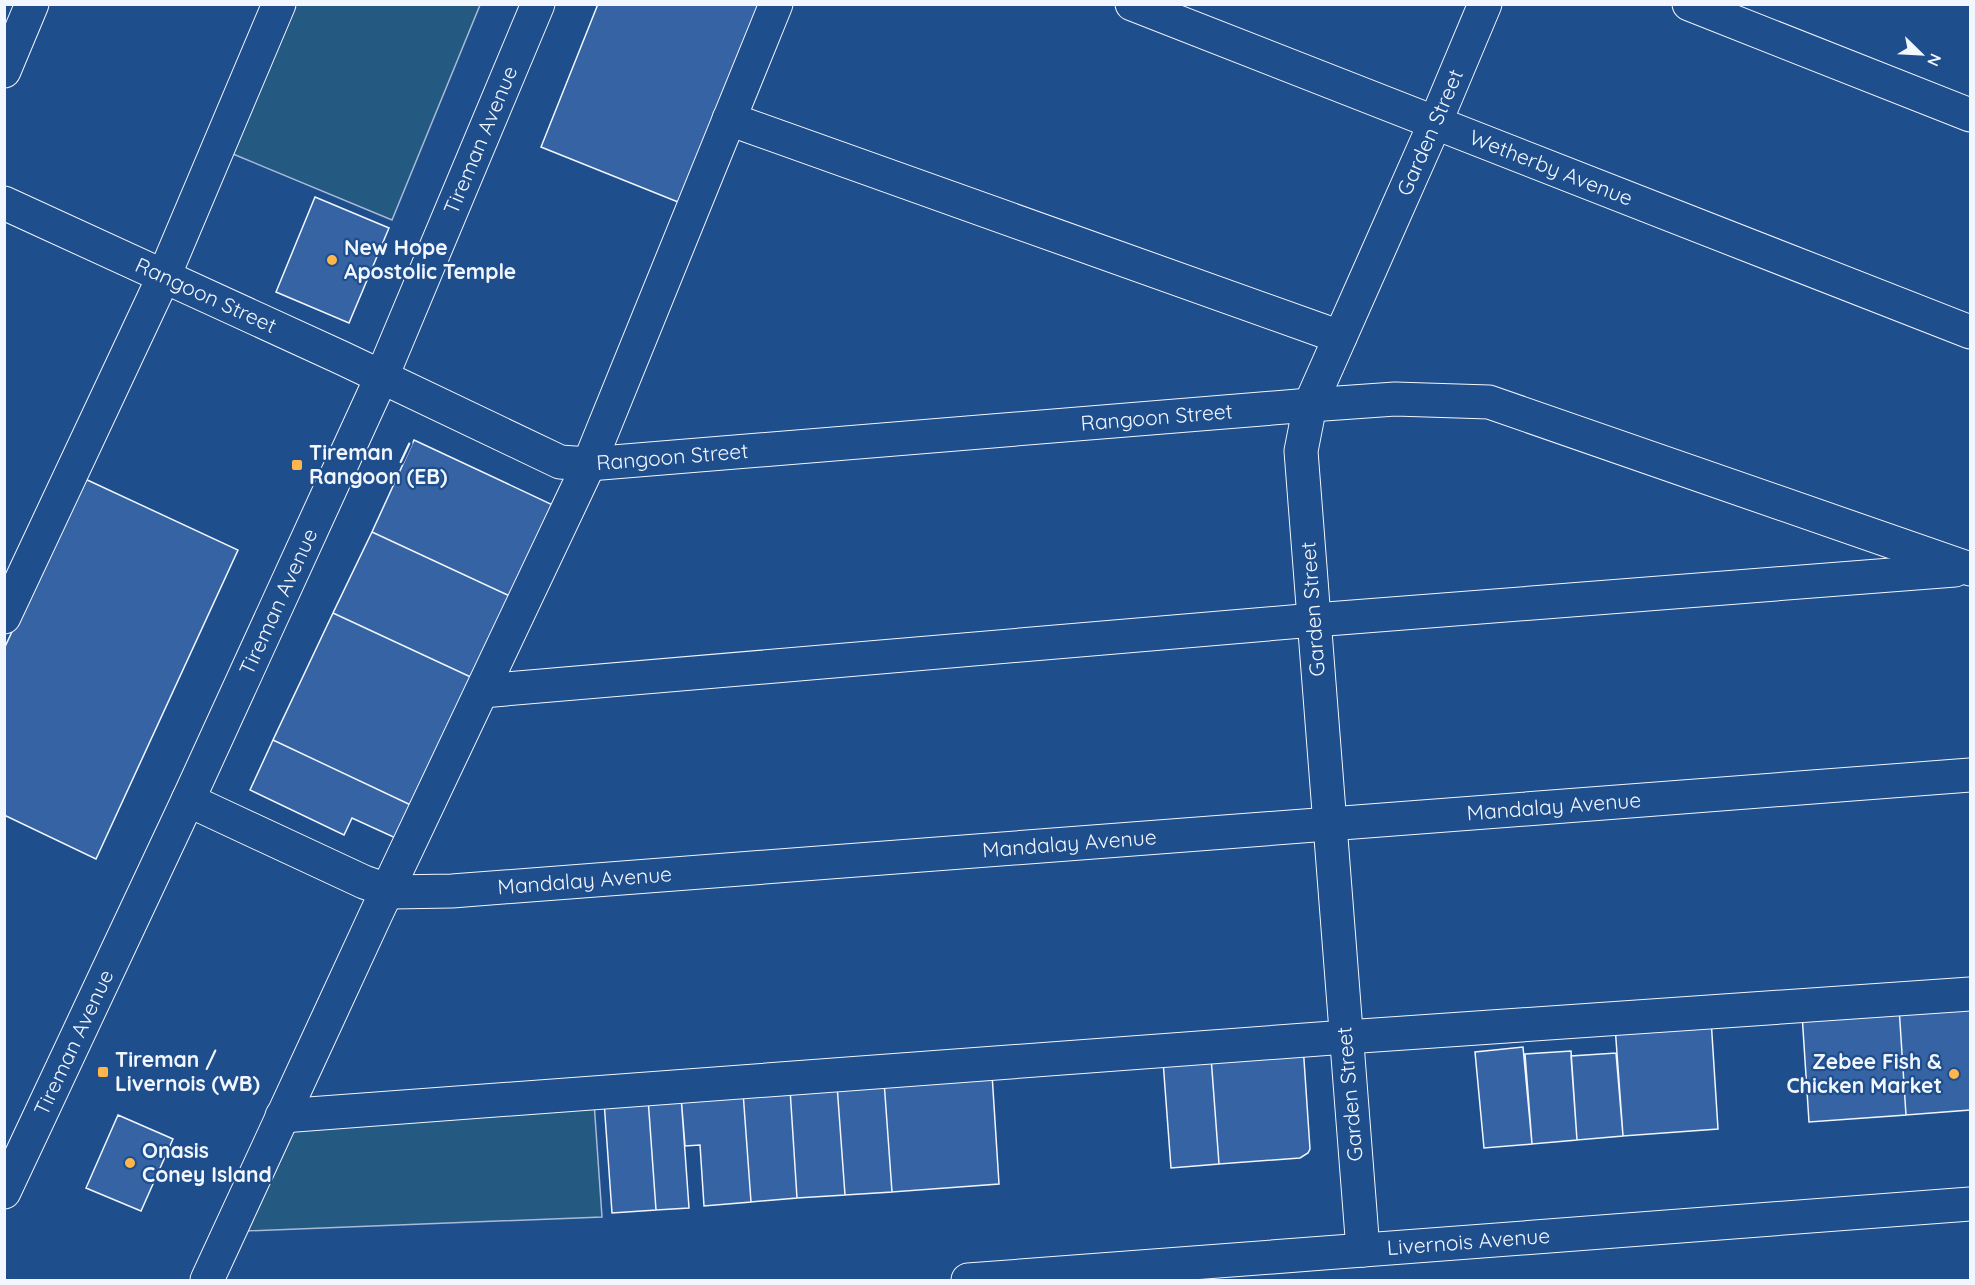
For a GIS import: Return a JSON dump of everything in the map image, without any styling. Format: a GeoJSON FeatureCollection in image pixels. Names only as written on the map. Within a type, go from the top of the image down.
{"type":"FeatureCollection","features":[{"type":"Feature","properties":{"kind":"street"},"geometry":{"type":"LineString","coordinates":[[4,71],[32,4]]}},
{"type":"Feature","properties":{"kind":"street"},"geometry":{"type":"LineString","coordinates":[[4,616],[164,276],[279,4]]}},
{"type":"Feature","properties":{"kind":"street","name":"Tireman Avenue"},"geometry":{"type":"LineString","coordinates":[[4,1192],[188,800],[382,376],[538,4]]}},
{"type":"Feature","properties":{"kind":"street"},"geometry":{"type":"LineString","coordinates":[[207,1281],[282,1116],[589,464],[776,4]]}},
{"type":"Feature","properties":{"kind":"street","name":"Wetherby Avenue"},"geometry":{"type":"LineString","coordinates":[[1132,4],[1971,332]]}},
{"type":"Feature","properties":{"kind":"street","name":"Garden Street"},"geometry":{"type":"LineString","coordinates":[[1363,1250],[1301,451],[1310,405],[1485,4]]}},
{"type":"Feature","properties":{"kind":"street"},"geometry":{"type":"LineString","coordinates":[[1689,4],[1971,115]]}},
{"type":"Feature","properties":{"kind":"street"},"geometry":{"type":"LineString","coordinates":[[729,119],[1340,337]]}},
{"type":"Feature","properties":{"kind":"street","name":"Rangoon Street"},"geometry":{"type":"LineString","coordinates":[[4,203],[382,376],[560,462],[589,464],[1395,399],[1489,402],[1970,569]]}},
{"type":"Feature","properties":{"kind":"street"},"geometry":{"type":"LineString","coordinates":[[482,691],[1314,620],[1970,569]]}},
{"type":"Feature","properties":{"kind":"street","name":"Mandalay Avenue"},"geometry":{"type":"LineString","coordinates":[[188,800],[388,891],[452,891],[1971,775]]}},
{"type":"Feature","properties":{"kind":"street"},"geometry":{"type":"LineString","coordinates":[[282,1116],[1346,1037],[1971,994]]}},
{"type":"Feature","properties":{"kind":"street","name":"Livernois Avenue"},"geometry":{"type":"LineString","coordinates":[[968,1281],[1971,1204]]}},
{"type":"Feature","properties":{"kind":"shaded area"},"geometry":{"type":"Polygon","coordinates":[[[294,5],[480,5],[392,220],[233,154],[294,5]]]}},
{"type":"Feature","properties":{"kind":"shaded area"},"geometry":{"type":"Polygon","coordinates":[[[594,1102],[602,1217],[245,1231],[296,1125],[594,1102]]]}},
{"type":"Feature","properties":{"kind":"building"},"geometry":{"type":"Polygon","coordinates":[[[598,4],[764,4],[683,204],[541,147],[598,4]]]}},
{"type":"Feature","properties":{"kind":"building","name":"New Hope Apostolic Temple"},"geometry":{"type":"Polygon","coordinates":[[[315,197],[389,228],[349,323],[276,292],[315,197]]]}},
{"type":"Feature","properties":{"kind":"building"},"geometry":{"type":"Polygon","coordinates":[[[414,440],[555,506],[512,597],[372,532],[414,440]]]}},
{"type":"Feature","properties":{"kind":"building"},"geometry":{"type":"Polygon","coordinates":[[[83,478],[238,550],[96,859],[4,815],[4,649],[83,478]]]}},
{"type":"Feature","properties":{"kind":"building"},"geometry":{"type":"Polygon","coordinates":[[[372,532],[512,597],[475,679],[333,613],[372,532]]]}},
{"type":"Feature","properties":{"kind":"building"},"geometry":{"type":"Polygon","coordinates":[[[333,613],[475,679],[415,807],[273,740],[333,613]]]}},
{"type":"Feature","properties":{"kind":"building"},"geometry":{"type":"Polygon","coordinates":[[[273,740],[415,807],[400,840],[352,818],[344,835],[250,790],[273,740]]]}},
{"type":"Feature","properties":{"kind":"building"},"geometry":{"type":"Polygon","coordinates":[[[1970,1002],[1970,1110],[1906,1115],[1899,1007],[1970,1002]]]}},
{"type":"Feature","properties":{"kind":"building"},"geometry":{"type":"Polygon","coordinates":[[[1899,1007],[1906,1115],[1809,1122],[1802,1014],[1899,1007]]]}},
{"type":"Feature","properties":{"kind":"building"},"geometry":{"type":"Polygon","coordinates":[[[1711,1019],[1718,1129],[1623,1136],[1615,1026],[1711,1019]]]}},
{"type":"Feature","properties":{"kind":"building"},"geometry":{"type":"Polygon","coordinates":[[[1303,1045],[1310,1149],[1308,1153],[1300,1158],[1219,1164],[1211,1057],[1303,1045]]]}},
{"type":"Feature","properties":{"kind":"building"},"geometry":{"type":"Polygon","coordinates":[[[1523,1047],[1532,1144],[1484,1148],[1475,1052],[1523,1047]]]}},
{"type":"Feature","properties":{"kind":"building"},"geometry":{"type":"Polygon","coordinates":[[[1571,1051],[1577,1140],[1532,1144],[1525,1054],[1571,1051]]]}},
{"type":"Feature","properties":{"kind":"building"},"geometry":{"type":"Polygon","coordinates":[[[1616,1053],[1623,1136],[1577,1140],[1571,1056],[1616,1053]]]}},
{"type":"Feature","properties":{"kind":"building"},"geometry":{"type":"Polygon","coordinates":[[[1211,1057],[1219,1164],[1171,1168],[1163,1061],[1211,1057]]]}},
{"type":"Feature","properties":{"kind":"building"},"geometry":{"type":"Polygon","coordinates":[[[992,1074],[999,1184],[892,1192],[884,1081],[992,1074]]]}},
{"type":"Feature","properties":{"kind":"building"},"geometry":{"type":"Polygon","coordinates":[[[884,1081],[892,1192],[845,1195],[837,1085],[884,1081]]]}},
{"type":"Feature","properties":{"kind":"building"},"geometry":{"type":"Polygon","coordinates":[[[837,1085],[845,1195],[797,1198],[790,1089],[837,1085]]]}},
{"type":"Feature","properties":{"kind":"building"},"geometry":{"type":"Polygon","coordinates":[[[790,1089],[797,1198],[751,1202],[743,1092],[790,1089]]]}},
{"type":"Feature","properties":{"kind":"building"},"geometry":{"type":"Polygon","coordinates":[[[743,1092],[751,1202],[704,1206],[700,1145],[685,1146],[681,1096],[743,1092]]]}},
{"type":"Feature","properties":{"kind":"building"},"geometry":{"type":"Polygon","coordinates":[[[681,1096],[689,1208],[656,1210],[648,1098],[681,1096]]]}},
{"type":"Feature","properties":{"kind":"building"},"geometry":{"type":"Polygon","coordinates":[[[648,1098],[656,1210],[612,1213],[604,1101],[648,1098]]]}},
{"type":"Feature","properties":{"kind":"building"},"geometry":{"type":"Polygon","coordinates":[[[118,1115],[173,1139],[141,1211],[86,1188],[118,1115]]]}},
{"type":"Feature","properties":{"kind":"place","name":"New Hope Apostolic Temple"},"geometry":{"type":"Point","coordinates":[332,260]}},
{"type":"Feature","properties":{"kind":"place","name":"Tireman / Rangoon (EB)"},"geometry":{"type":"Point","coordinates":[297,465]}},
{"type":"Feature","properties":{"kind":"place","name":"Tireman / Livernois (WB)"},"geometry":{"type":"Point","coordinates":[103,1072]}},
{"type":"Feature","properties":{"kind":"place","name":"Zebee Fish & Chicken Market"},"geometry":{"type":"Point","coordinates":[1954,1074]}},
{"type":"Feature","properties":{"kind":"place","name":"Onasis Coney Island"},"geometry":{"type":"Point","coordinates":[130,1163]}}]}
